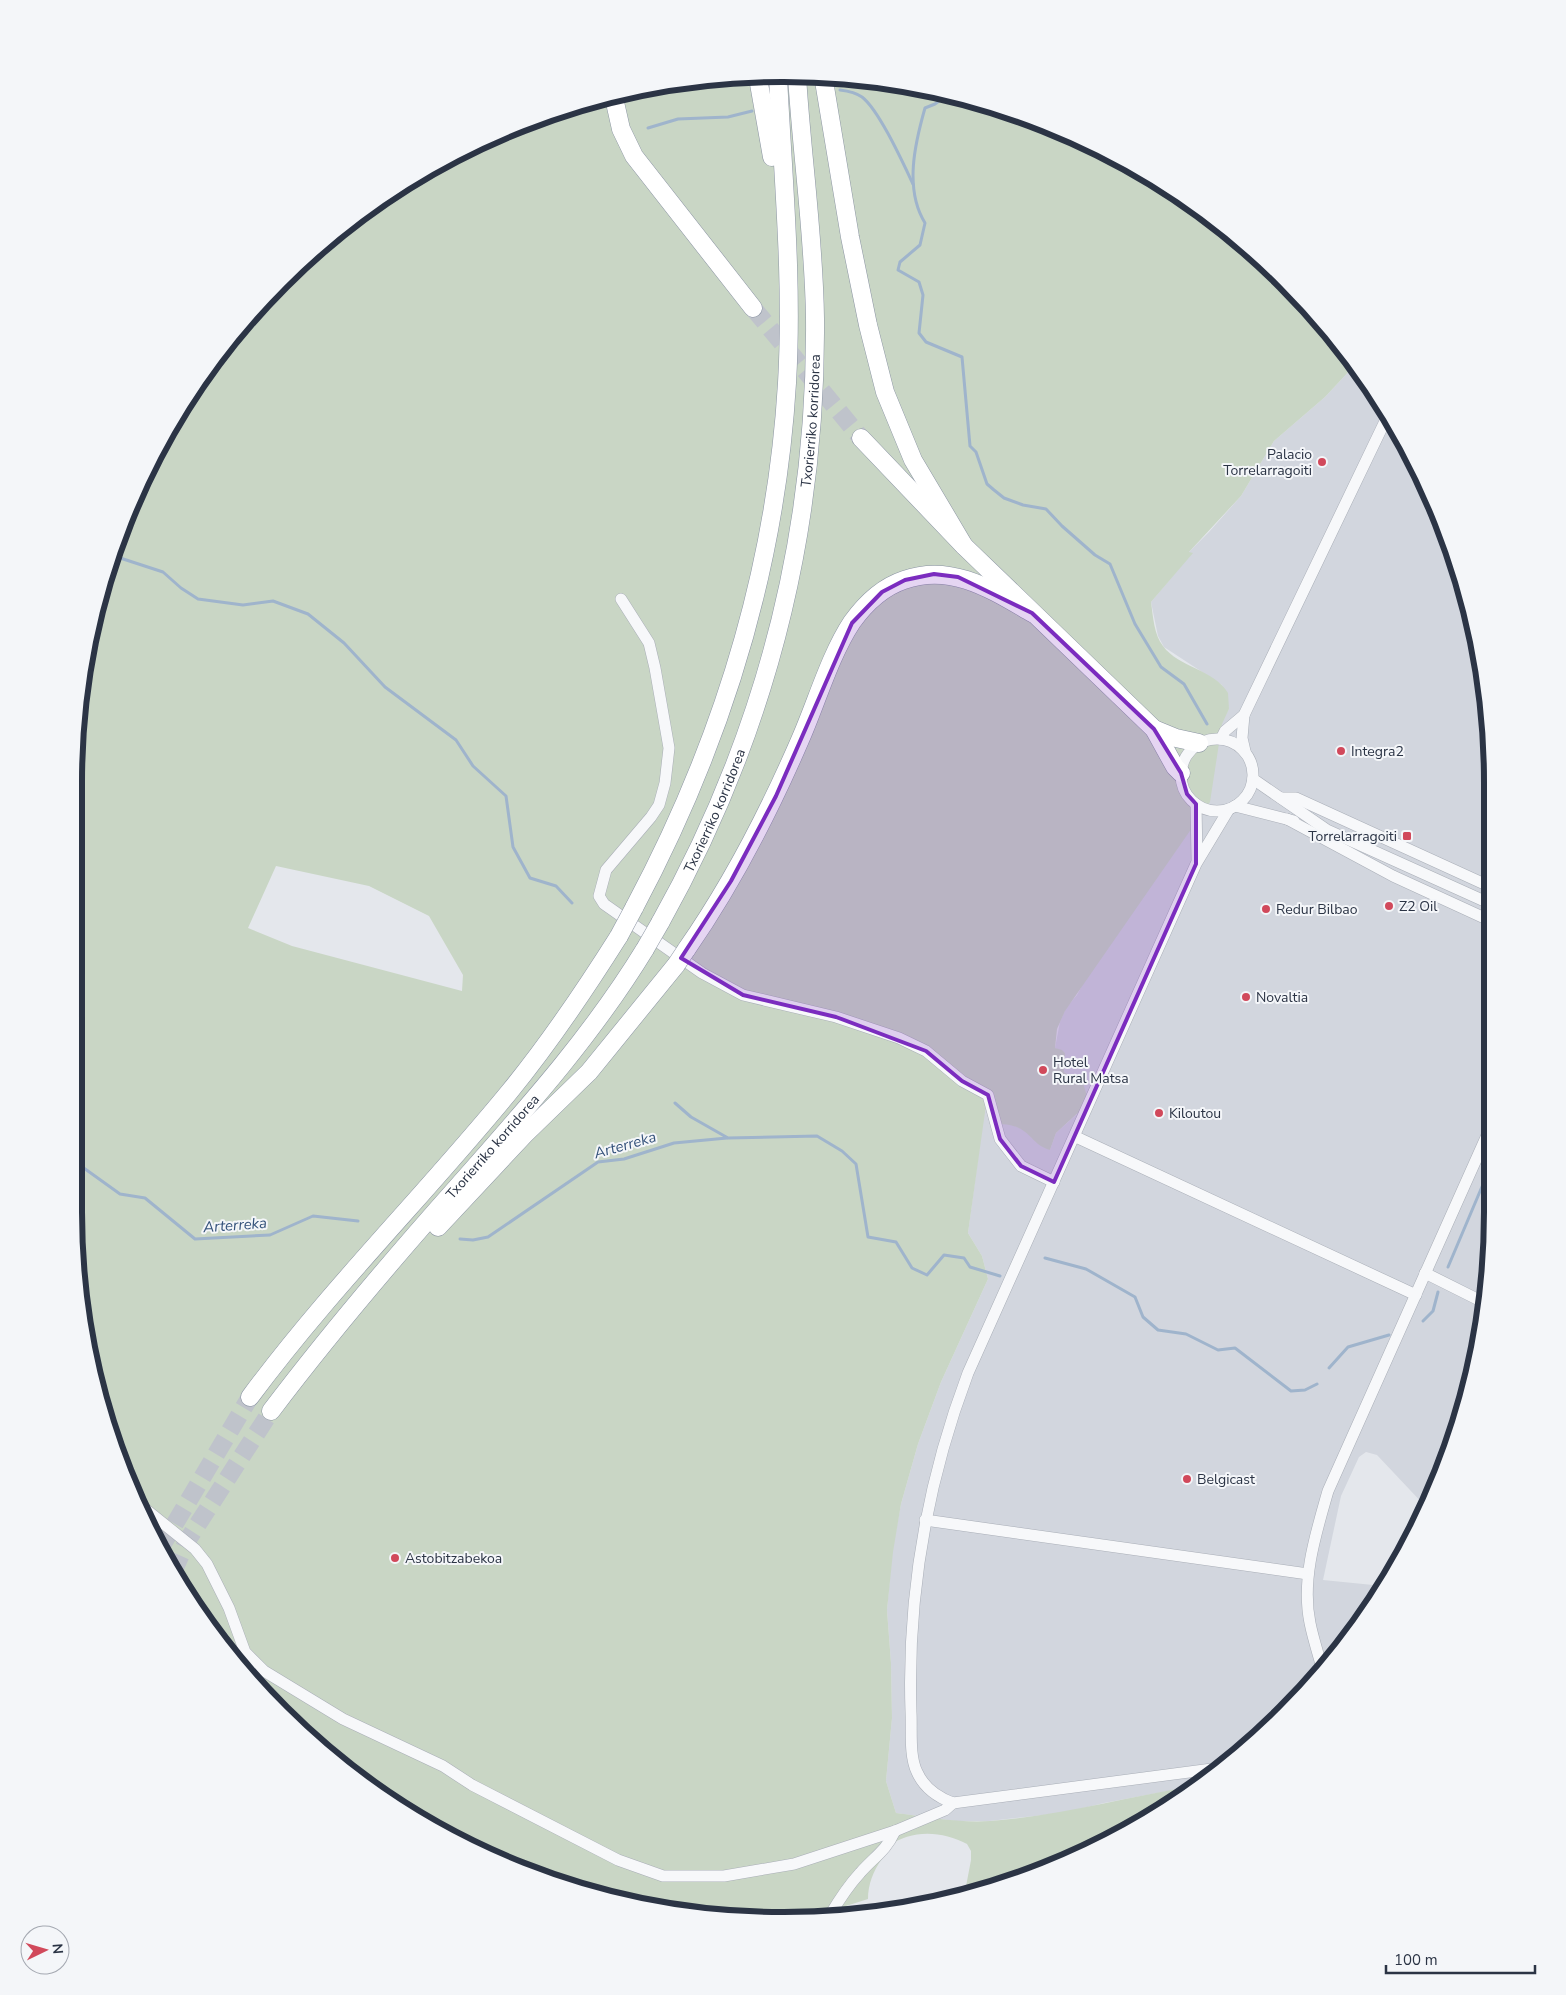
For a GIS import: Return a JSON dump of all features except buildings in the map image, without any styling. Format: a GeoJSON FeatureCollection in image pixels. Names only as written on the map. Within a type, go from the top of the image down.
{"type":"FeatureCollection","features":[{"type":"Feature","properties":{"kind":"highway","name":"Txorierriko korridorea"},"geometry":{"type":"LineString","coordinates":[[250,1397],[332,1293],[510,1090],[564,1020],[619,936],[672,834],[704,760],[728,694],[758,585],[774,502],[784,417],[788,328],[778,82]]}},
{"type":"Feature","properties":{"kind":"highway"},"geometry":{"type":"LineString","coordinates":[[759,83],[786,247]]}},
{"type":"Feature","properties":{"kind":"highway","name":"Txorierriko korridorea"},"geometry":{"type":"LineString","coordinates":[[271,1411],[328,1336],[550,1082],[600,1017],[660,923],[710,827],[748,734],[781,625],[802,520],[814,407],[815,314],[798,83]]}},
{"type":"Feature","properties":{"kind":"highway"},"geometry":{"type":"LineString","coordinates":[[824,84],[850,237],[868,326],[885,392],[913,460],[964,546]]}},
{"type":"Feature","properties":{"kind":"highway"},"geometry":{"type":"LineString","coordinates":[[615,103],[621,129],[634,156],[753,308]]}},
{"type":"Feature","properties":{"kind":"highway"},"geometry":{"type":"LineString","coordinates":[[861,438],[964,546],[1154,729],[1175,767],[1181,773]]}},
{"type":"Feature","properties":{"kind":"highway"},"geometry":{"type":"LineString","coordinates":[[328,1336],[348,1321],[524,1135],[589,1072],[676,965],[713,910],[752,843],[776,796],[843,639],[862,610],[892,585],[905,580],[934,574],[973,581],[1032,613]]}},
{"type":"Feature","properties":{"kind":"highway"},"geometry":{"type":"LineString","coordinates":[[1154,729],[1176,738],[1199,743]]}},
{"type":"Feature","properties":{"kind":"street"},"geometry":{"type":"LineString","coordinates":[[1207,1770],[953,1803],[941,1798],[925,1786],[916,1771],[912,1745],[910,1681],[915,1596],[925,1520],[952,1416],[968,1373],[1076,1137],[1196,864],[1232,808],[1244,799],[1253,779],[1253,769],[1245,752],[1242,738],[1244,715],[1384,424]]}},
{"type":"Feature","properties":{"kind":"street"},"geometry":{"type":"LineString","coordinates":[[621,599],[649,643],[656,668],[669,748],[665,783],[659,804],[651,817],[606,870],[599,896],[604,904],[702,973],[743,995],[836,1017],[899,1038],[926,1052],[962,1081],[988,1095],[1000,1139],[1020,1166],[1054,1182]]}},
{"type":"Feature","properties":{"kind":"street"},"geometry":{"type":"LineString","coordinates":[[1221,739],[1225,731],[1244,715]]}},
{"type":"Feature","properties":{"kind":"street"},"geometry":{"type":"LineString","coordinates":[[1245,752],[1239,746],[1221,739],[1199,743],[1185,759],[1181,773],[1184,788],[1196,804],[1212,811],[1232,808],[1287,819],[1327,830],[1484,901]]}},
{"type":"Feature","properties":{"kind":"street"},"geometry":{"type":"LineString","coordinates":[[1253,779],[1327,830]]}},
{"type":"Feature","properties":{"kind":"street"},"geometry":{"type":"LineString","coordinates":[[1281,798],[1296,798],[1484,885]]}},
{"type":"Feature","properties":{"kind":"street"},"geometry":{"type":"LineString","coordinates":[[1196,804],[1198,847],[1196,864]]}},
{"type":"Feature","properties":{"kind":"street"},"geometry":{"type":"LineString","coordinates":[[1287,819],[1393,876],[1484,918]]}},
{"type":"Feature","properties":{"kind":"street"},"geometry":{"type":"LineString","coordinates":[[1076,1137],[1416,1295]]}},
{"type":"Feature","properties":{"kind":"street"},"geometry":{"type":"LineString","coordinates":[[1320,1661],[1310,1622],[1308,1574],[1314,1541],[1328,1491],[1484,1142]]}},
{"type":"Feature","properties":{"kind":"street"},"geometry":{"type":"LineString","coordinates":[[1426,1273],[1478,1300]]}},
{"type":"Feature","properties":{"kind":"street"},"geometry":{"type":"LineString","coordinates":[[151,1514],[195,1549],[207,1564],[229,1608],[245,1652],[264,1671],[343,1719],[442,1766],[472,1785],[618,1860],[663,1876],[724,1876],[794,1864],[895,1832],[945,1810],[953,1803]]}},
{"type":"Feature","properties":{"kind":"street"},"geometry":{"type":"LineString","coordinates":[[925,1520],[1308,1574]]}},
{"type":"Feature","properties":{"kind":"street"},"geometry":{"type":"LineString","coordinates":[[833,1911],[861,1871],[888,1847],[895,1832]]}},
{"type":"Feature","properties":{"kind":"highlighted area"},"geometry":{"type":"Polygon","coordinates":[[[934,574],[958,577],[1032,613],[1154,729],[1181,773],[1187,794],[1196,804],[1196,864],[1054,1182],[1021,1166],[1000,1139],[988,1095],[962,1081],[926,1051],[836,1017],[743,995],[681,958],[731,881],[776,796],[852,623],[882,592],[905,580],[934,574]]]}},
{"type":"Feature","properties":{"kind":"shaded area"},"geometry":{"type":"Polygon","coordinates":[[[1349,371],[1390,433],[1411,473],[1430,515],[1460,602],[1478,692],[1484,783],[1484,1212],[1478,1303],[1460,1393],[1446,1437],[1420,1501],[1377,1455],[1366,1452],[1359,1457],[1341,1496],[1323,1580],[1375,1585],[1339,1638],[1310,1674],[1245,1739],[1209,1768],[1179,1789],[1063,1813],[989,1821],[955,1821],[896,1813],[886,1781],[892,1718],[891,1663],[887,1610],[892,1552],[901,1504],[918,1444],[941,1382],[988,1279],[982,1256],[968,1233],[986,1098],[1010,1124],[1027,1131],[1050,1150],[1056,1133],[1077,1114],[1083,1083],[1064,1072],[1065,1053],[1055,1048],[1060,1022],[1066,1008],[1077,995],[1229,709],[1222,685],[1164,647],[1158,636],[1151,602],[1192,553],[1188,553],[1241,496],[1274,441],[1325,397],[1349,371]]]}},
{"type":"Feature","properties":{"kind":"green space"},"geometry":{"type":"Polygon","coordinates":[[[783,82],[829,84],[874,88],[920,96],[964,106],[1008,120],[1051,136],[1093,155],[1133,176],[1172,201],[1245,256],[1310,321],[1349,371],[1325,397],[1274,441],[1241,496],[1189,552],[1193,553],[1151,602],[1156,631],[1163,646],[1178,659],[1206,673],[1222,685],[1228,693],[1229,709],[1222,724],[1210,802],[1065,1011],[1057,1029],[1055,1048],[1065,1053],[1064,1072],[1083,1083],[1087,1096],[1081,1110],[1056,1133],[1050,1150],[1037,1143],[1017,1127],[997,1124],[987,1098],[968,1233],[982,1256],[988,1279],[941,1382],[918,1444],[901,1504],[893,1552],[887,1610],[891,1663],[892,1718],[886,1781],[896,1813],[955,1820],[990,1821],[1015,1819],[1180,1788],[1133,1819],[1093,1840],[1051,1859],[966,1888],[971,1860],[971,1851],[967,1844],[938,1834],[917,1834],[898,1840],[886,1849],[876,1868],[869,1889],[868,1899],[846,1906],[845,1910],[829,1911],[737,1911],[692,1907],[602,1889],[515,1859],[433,1819],[357,1768],[321,1739],[256,1674],[227,1638],[176,1562],[155,1522],[136,1480],[106,1393],[88,1303],[84,1258],[82,1212],[82,783],[88,692],[106,602],[120,558],[136,515],[176,433],[227,357],[256,321],[288,288],[321,256],[357,227],[433,176],[515,136],[602,106],[692,88],[737,84],[783,82]],[[276,866],[248,928],[292,946],[462,991],[463,975],[429,916],[369,886],[276,866]]]}},
{"type":"Feature","properties":{"kind":"waterway"},"geometry":{"type":"LineString","coordinates":[[840,90],[849,91],[862,97],[876,113],[913,184]]}},
{"type":"Feature","properties":{"kind":"waterway"},"geometry":{"type":"LineString","coordinates":[[940,100],[925,108],[915,151],[913,166],[915,196],[925,223],[920,245],[900,262],[898,270],[919,282],[923,295],[919,333],[926,342],[962,357],[970,446],[976,452],[987,484],[1004,498],[1023,505],[1046,509],[1095,555],[1110,564],[1135,624],[1161,667],[1184,684],[1207,724]]}},
{"type":"Feature","properties":{"kind":"waterway"},"geometry":{"type":"LineString","coordinates":[[648,128],[678,119],[728,117],[752,111]]}},
{"type":"Feature","properties":{"kind":"waterway"},"geometry":{"type":"LineString","coordinates":[[120,558],[163,572],[181,588],[198,599],[243,605],[273,601],[308,614],[344,643],[385,687],[456,740],[473,766],[506,796],[513,847],[530,878],[556,886],[572,903]]}},
{"type":"Feature","properties":{"kind":"waterway"},"geometry":{"type":"LineString","coordinates":[[675,1103],[691,1117],[728,1138],[817,1136],[842,1151],[856,1164],[868,1237],[896,1242],[912,1268],[927,1275],[944,1255],[964,1258],[970,1267],[1000,1276]]}},
{"type":"Feature","properties":{"kind":"waterway","name":"Arterreka"},"geometry":{"type":"LineString","coordinates":[[460,1239],[473,1240],[488,1237],[598,1162],[624,1159],[674,1143],[727,1138]]}},
{"type":"Feature","properties":{"kind":"waterway","name":"Arterreka"},"geometry":{"type":"LineString","coordinates":[[82,1167],[120,1194],[145,1198],[195,1239],[270,1235],[313,1216],[358,1221]]}},
{"type":"Feature","properties":{"kind":"waterway"},"geometry":{"type":"LineString","coordinates":[[1448,1267],[1484,1182]]}},
{"type":"Feature","properties":{"kind":"waterway"},"geometry":{"type":"LineString","coordinates":[[1045,1258],[1086,1269],[1135,1297],[1143,1317],[1158,1330],[1186,1334],[1218,1350],[1235,1348],[1291,1391],[1305,1390],[1317,1384]]}},
{"type":"Feature","properties":{"kind":"waterway"},"geometry":{"type":"LineString","coordinates":[[1423,1321],[1433,1311],[1438,1292]]}},
{"type":"Feature","properties":{"kind":"waterway"},"geometry":{"type":"LineString","coordinates":[[1329,1368],[1348,1347],[1389,1335]]}},
{"type":"Feature","properties":{"kind":"tunnel"},"geometry":{"type":"LineString","coordinates":[[753,308],[861,438]]}},
{"type":"Feature","properties":{"kind":"tunnel"},"geometry":{"type":"LineString","coordinates":[[165,1541],[250,1397]]}},
{"type":"Feature","properties":{"kind":"tunnel"},"geometry":{"type":"LineString","coordinates":[[177,1563],[187,1541],[271,1411]]}},
{"type":"Feature","properties":{"kind":"place","name":"Palacio Torrelarragoiti"},"geometry":{"type":"Point","coordinates":[1322,462]}},
{"type":"Feature","properties":{"kind":"place","name":"Integra2"},"geometry":{"type":"Point","coordinates":[1341,751]}},
{"type":"Feature","properties":{"kind":"place","name":"Torrelarragoiti"},"geometry":{"type":"Point","coordinates":[1407,836]}},
{"type":"Feature","properties":{"kind":"place","name":"Z2 Oil"},"geometry":{"type":"Point","coordinates":[1389,906]}},
{"type":"Feature","properties":{"kind":"place","name":"Redur Bilbao"},"geometry":{"type":"Point","coordinates":[1266,909]}},
{"type":"Feature","properties":{"kind":"place","name":"Novaltia"},"geometry":{"type":"Point","coordinates":[1246,997]}},
{"type":"Feature","properties":{"kind":"place","name":"Hotel Rural Matsa"},"geometry":{"type":"Point","coordinates":[1043,1070]}},
{"type":"Feature","properties":{"kind":"place","name":"Kiloutou"},"geometry":{"type":"Point","coordinates":[1159,1113]}},
{"type":"Feature","properties":{"kind":"place","name":"Belgicast"},"geometry":{"type":"Point","coordinates":[1187,1479]}},
{"type":"Feature","properties":{"kind":"place","name":"Astobitzabekoa"},"geometry":{"type":"Point","coordinates":[395,1558]}}]}
